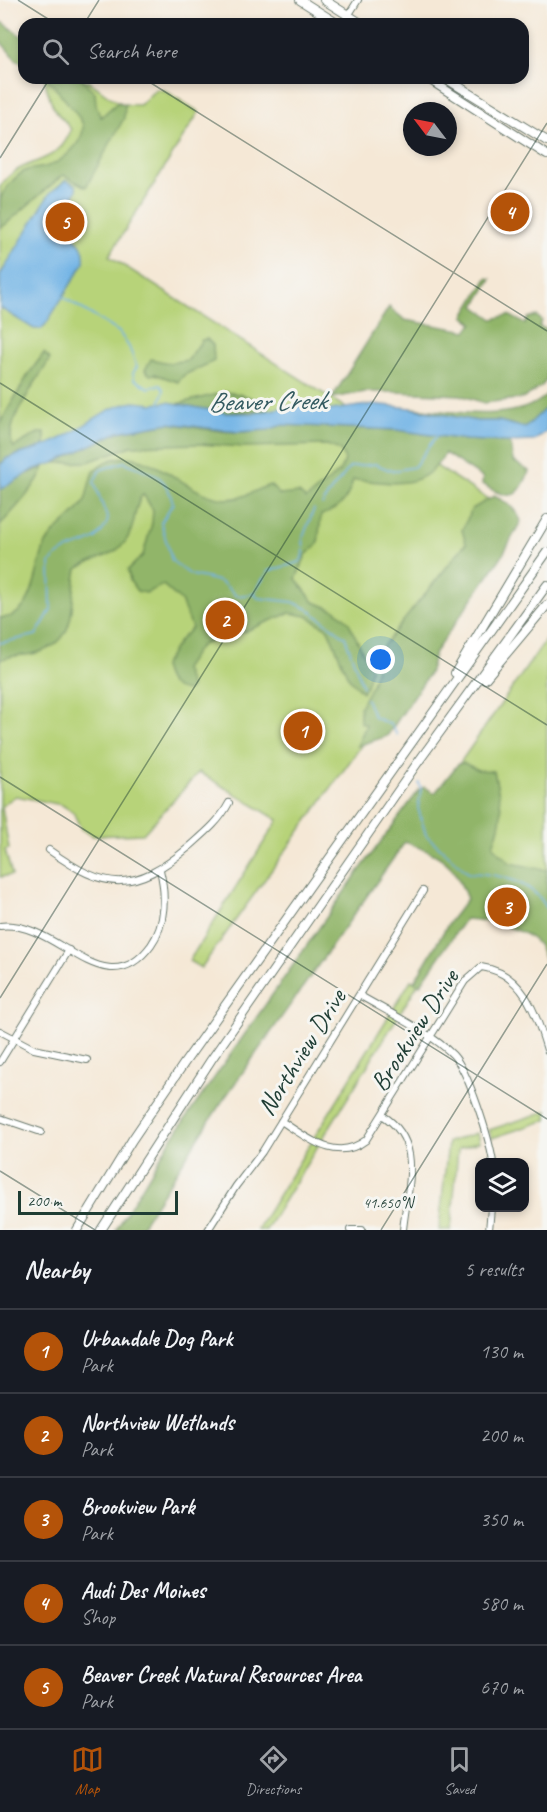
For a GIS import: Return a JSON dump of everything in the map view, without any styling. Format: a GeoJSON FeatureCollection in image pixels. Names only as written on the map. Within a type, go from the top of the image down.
{"type":"FeatureCollection","features":[{"type":"Feature","properties":{"kind":"highway"},"geometry":{"type":"LineString","coordinates":[[409,747],[514,579],[547,519]]}},
{"type":"Feature","properties":{"kind":"highway"},"geometry":{"type":"LineString","coordinates":[[77,1230],[132,1140],[185,1062],[547,552]]}},
{"type":"Feature","properties":{"kind":"highway"},"geometry":{"type":"LineString","coordinates":[[101,1230],[212,1060],[465,697],[547,585]]}},
{"type":"Feature","properties":{"kind":"highway"},"geometry":{"type":"LineString","coordinates":[[465,697],[483,681],[547,605]]}},
{"type":"Feature","properties":{"kind":"main road"},"geometry":{"type":"LineString","coordinates":[[300,0],[328,18]]}},
{"type":"Feature","properties":{"kind":"main road"},"geometry":{"type":"LineString","coordinates":[[324,0],[353,18]]}},
{"type":"Feature","properties":{"kind":"main road"},"geometry":{"type":"LineString","coordinates":[[436,84],[547,155]]}},
{"type":"Feature","properties":{"kind":"main road"},"geometry":{"type":"LineString","coordinates":[[455,84],[547,141]]}},
{"type":"Feature","properties":{"kind":"street"},"geometry":{"type":"LineString","coordinates":[[346,18],[358,0]]}},
{"type":"Feature","properties":{"kind":"street"},"geometry":{"type":"LineString","coordinates":[[49,850],[86,874],[105,880],[135,879],[160,870],[220,820],[229,803]]}},
{"type":"Feature","properties":{"kind":"street"},"geometry":{"type":"LineString","coordinates":[[0,926],[17,925],[34,930],[104,969],[124,967],[141,957],[153,942],[161,922],[164,898],[160,870]]}},
{"type":"Feature","properties":{"kind":"street","name":"Northview Drive"},"geometry":{"type":"LineString","coordinates":[[208,1230],[281,1121],[423,891]]}},
{"type":"Feature","properties":{"kind":"street"},"geometry":{"type":"LineString","coordinates":[[0,1062],[69,950]]}},
{"type":"Feature","properties":{"kind":"street","name":"Brookview Drive"},"geometry":{"type":"LineString","coordinates":[[281,1121],[332,1149],[354,1147],[372,1132],[465,981],[481,967],[497,972],[522,990],[535,1012],[547,1050]]}},
{"type":"Feature","properties":{"kind":"street"},"geometry":{"type":"LineString","coordinates":[[359,995],[430,1038],[453,1055],[466,1078],[492,1158]]}},
{"type":"Feature","properties":{"kind":"street"},"geometry":{"type":"LineString","coordinates":[[0,1031],[34,1049],[87,1060]]}},
{"type":"Feature","properties":{"kind":"street","name":"Brookview Drive"},"geometry":{"type":"LineString","coordinates":[[382,1115],[398,1127],[409,1145],[403,1230]]}},
{"type":"Feature","properties":{"kind":"street"},"geometry":{"type":"LineString","coordinates":[[0,1118],[41,1132]]}},
{"type":"Feature","properties":{"kind":"street"},"geometry":{"type":"LineString","coordinates":[[489,1230],[491,1212]]}},
{"type":"Feature","properties":{"kind":"street"},"geometry":{"type":"LineString","coordinates":[[350,1230],[362,1230]]}},
{"type":"Feature","properties":{"kind":"green space"},"geometry":{"type":"Polygon","coordinates":[[[0,21],[18,34],[18,61],[17,61],[0,41],[0,21]]]}},
{"type":"Feature","properties":{"kind":"green space"},"geometry":{"type":"Polygon","coordinates":[[[52,84],[87,84],[95,93],[96,106],[101,117],[118,102],[125,105],[124,118],[86,187],[63,175],[0,229],[0,201],[10,183],[27,170],[43,168],[65,157],[76,145],[83,132],[83,125],[52,84]]]}},
{"type":"Feature","properties":{"kind":"green space"},"geometry":{"type":"Polygon","coordinates":[[[92,84],[113,99],[129,105],[140,105],[156,89],[164,90],[199,112],[109,256],[516,517],[421,663],[201,968],[189,961],[278,820],[199,772],[143,834],[93,836],[81,829],[73,812],[62,805],[16,796],[2,807],[9,849],[5,850],[12,875],[0,877],[0,187],[17,170],[56,151],[64,143],[71,130],[54,108],[46,85],[92,84]]]}},
{"type":"Feature","properties":{"kind":"green space"},"geometry":{"type":"Polygon","coordinates":[[[487,278],[491,279],[475,306],[493,319],[509,315],[525,324],[528,318],[537,316],[542,321],[539,327],[547,329],[547,379],[542,386],[524,398],[484,403],[460,395],[396,392],[365,392],[332,398],[389,307],[405,320],[467,331],[473,323],[464,316],[487,278]]]}},
{"type":"Feature","properties":{"kind":"green space"},"geometry":{"type":"Polygon","coordinates":[[[207,339],[213,345],[214,361],[184,375],[178,382],[155,374],[150,375],[145,370],[151,359],[169,363],[188,360],[202,340],[207,339]]]}},
{"type":"Feature","properties":{"kind":"green space"},"geometry":{"type":"Polygon","coordinates":[[[44,353],[50,359],[16,416],[11,438],[14,447],[38,433],[45,433],[45,446],[7,458],[0,465],[0,423],[28,375],[44,353]]]}},
{"type":"Feature","properties":{"kind":"green space"},"geometry":{"type":"Polygon","coordinates":[[[225,392],[248,397],[269,409],[226,413],[177,404],[225,392]]]}},
{"type":"Feature","properties":{"kind":"green space"},"geometry":{"type":"Polygon","coordinates":[[[547,395],[547,407],[525,428],[499,421],[477,421],[411,408],[463,413],[500,413],[534,404],[547,395]]]}},
{"type":"Feature","properties":{"kind":"green space"},"geometry":{"type":"Polygon","coordinates":[[[169,423],[225,432],[254,431],[282,425],[397,430],[466,440],[507,442],[511,446],[513,461],[529,471],[521,489],[511,495],[505,495],[482,484],[483,478],[445,453],[427,475],[416,480],[393,483],[353,480],[343,502],[334,510],[321,515],[318,544],[306,555],[296,579],[314,602],[335,610],[348,621],[371,669],[362,692],[348,677],[328,629],[307,616],[289,613],[241,633],[207,642],[199,647],[184,669],[191,687],[187,691],[173,686],[163,666],[179,641],[192,628],[181,601],[163,585],[146,593],[137,591],[130,581],[128,570],[143,555],[152,523],[153,510],[143,494],[126,541],[107,556],[77,569],[70,622],[58,642],[32,654],[0,660],[0,618],[12,616],[27,602],[44,548],[59,527],[82,505],[92,476],[102,464],[118,458],[134,458],[150,463],[211,496],[227,499],[244,496],[270,485],[280,495],[299,493],[306,499],[339,472],[345,460],[340,450],[327,445],[244,447],[199,444],[131,446],[88,462],[54,463],[118,432],[169,423]]]}},
{"type":"Feature","properties":{"kind":"green space"},"geometry":{"type":"Polygon","coordinates":[[[44,467],[31,489],[0,525],[0,490],[8,482],[44,467]]]}},
{"type":"Feature","properties":{"kind":"green space"},"geometry":{"type":"Polygon","coordinates":[[[494,496],[510,506],[521,521],[502,556],[435,652],[429,674],[387,736],[357,746],[366,725],[360,722],[360,707],[372,684],[383,646],[466,543],[462,530],[472,509],[494,496]]]}},
{"type":"Feature","properties":{"kind":"green space"},"geometry":{"type":"Polygon","coordinates":[[[547,638],[547,950],[484,874],[413,830],[547,638]]]}},
{"type":"Feature","properties":{"kind":"green space"},"geometry":{"type":"Polygon","coordinates":[[[464,763],[478,770],[494,771],[501,816],[493,846],[510,863],[547,870],[547,966],[540,948],[527,935],[495,923],[465,919],[420,985],[414,982],[450,921],[467,899],[456,875],[445,861],[405,842],[219,1106],[139,1230],[116,1230],[170,1141],[354,878],[419,790],[424,787],[435,793],[458,764],[464,763]]]}},
{"type":"Feature","properties":{"kind":"green space"},"geometry":{"type":"Polygon","coordinates":[[[411,980],[418,984],[266,1230],[257,1230],[411,980]]]}},
{"type":"Feature","properties":{"kind":"green space"},"geometry":{"type":"Polygon","coordinates":[[[547,1111],[547,1120],[492,1138],[489,1130],[547,1111]]]}},
{"type":"Feature","properties":{"kind":"green space"},"geometry":{"type":"Polygon","coordinates":[[[477,1133],[479,1142],[458,1149],[451,1230],[439,1230],[448,1142],[477,1133]]]}},
{"type":"Feature","properties":{"kind":"water"},"geometry":{"type":"Polygon","coordinates":[[[66,180],[76,185],[77,190],[64,212],[62,226],[82,246],[84,263],[46,324],[41,329],[34,329],[0,308],[0,275],[50,193],[66,180]]]}},
{"type":"Feature","properties":{"kind":"water"},"geometry":{"type":"Polygon","coordinates":[[[134,402],[153,404],[168,402],[226,413],[255,413],[297,405],[324,411],[374,404],[411,408],[477,421],[499,421],[525,428],[547,407],[547,431],[534,441],[507,442],[466,440],[397,430],[282,425],[268,430],[238,432],[169,423],[118,432],[54,463],[35,469],[0,490],[0,465],[7,458],[50,444],[115,407],[134,402]]]}},
{"type":"Feature","properties":{"kind":"waterway"},"geometry":{"type":"LineString","coordinates":[[63,297],[119,332],[129,347],[137,367],[133,373],[134,379],[149,388],[160,385],[164,390],[160,403]]}},
{"type":"Feature","properties":{"kind":"waterway"},"geometry":{"type":"LineString","coordinates":[[322,505],[350,467],[375,464],[392,471],[414,467],[438,434]]}},
{"type":"Feature","properties":{"kind":"waterway"},"geometry":{"type":"LineString","coordinates":[[0,643],[36,635],[51,610],[50,563],[66,550],[90,542],[103,530],[108,520],[94,482],[100,470],[124,462],[156,475],[170,493],[173,503],[161,523],[172,561],[190,574],[220,582],[236,596],[254,594],[258,598],[293,602],[308,609],[345,637],[363,687]]}},
{"type":"Feature","properties":{"kind":"waterway"},"geometry":{"type":"LineString","coordinates":[[254,593],[268,571],[300,562],[304,554],[303,537],[314,509]]}},
{"type":"Feature","properties":{"kind":"waterway"},"geometry":{"type":"LineString","coordinates":[[366,699],[374,717],[391,725],[397,735]]}},
{"type":"Feature","properties":{"kind":"waterway"},"geometry":{"type":"LineString","coordinates":[[419,783],[421,789],[418,808],[426,835],[468,873],[502,877],[524,885],[541,899],[547,909]]}},
{"type":"Feature","properties":{"kind":"place","name":"Audi Des Moines"},"geometry":{"type":"Point","coordinates":[510,212]}},
{"type":"Feature","properties":{"kind":"place","name":"Beaver Creek Natural Resources Area"},"geometry":{"type":"Point","coordinates":[65,222]}},
{"type":"Feature","properties":{"kind":"place","name":"Northview Wetlands"},"geometry":{"type":"Point","coordinates":[225,620]}},
{"type":"Feature","properties":{"kind":"place","name":"Urbandale Dog Park"},"geometry":{"type":"Point","coordinates":[303,731]}},
{"type":"Feature","properties":{"kind":"place","name":"Brookview Park"},"geometry":{"type":"Point","coordinates":[507,907]}},
{"type":"Feature","properties":{"kind":"water label","name":"Beaver Creek"},"geometry":{"type":"Point","coordinates":[267,401]}}]}
